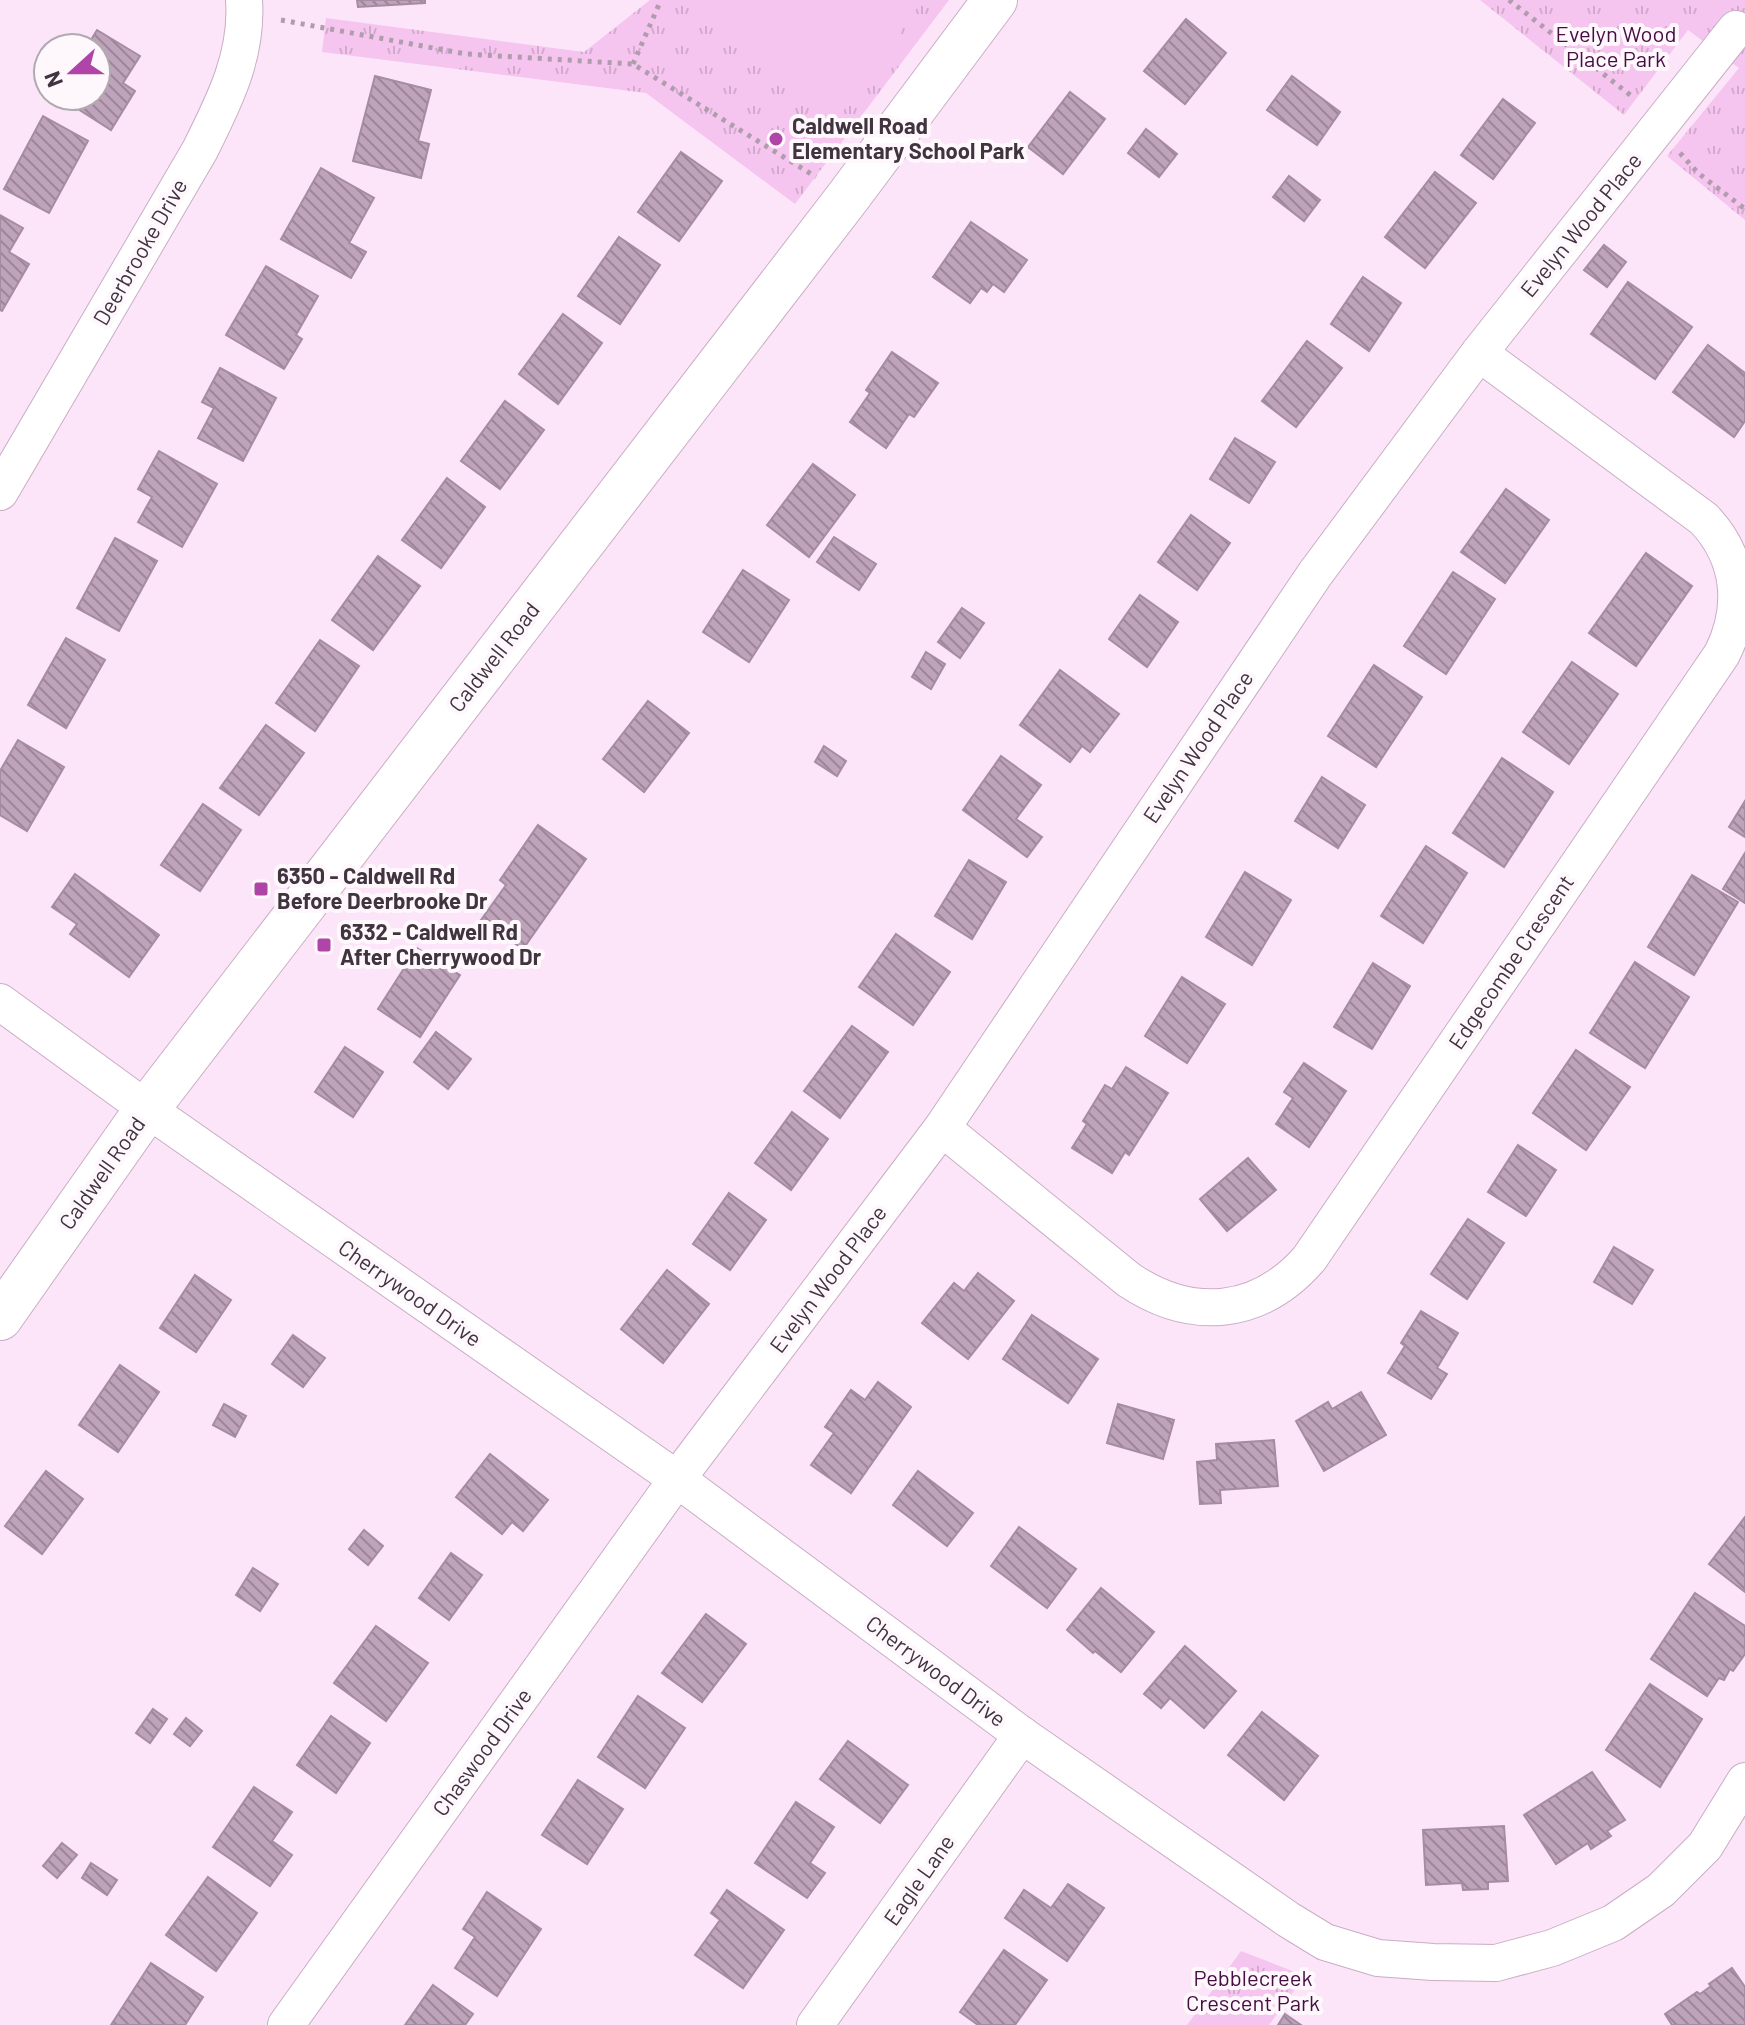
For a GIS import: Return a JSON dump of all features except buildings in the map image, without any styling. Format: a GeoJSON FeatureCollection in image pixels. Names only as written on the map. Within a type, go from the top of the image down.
{"type":"FeatureCollection","features":[{"type":"Feature","properties":{"kind":"street","name":"Caldwell Road"},"geometry":{"type":"LineString","coordinates":[[0,1318],[147,1109],[848,197],[995,0]]}},
{"type":"Feature","properties":{"kind":"street","name":"Deerbrooke Drive"},"geometry":{"type":"LineString","coordinates":[[0,492],[200,150],[231,86],[241,54],[244,6]]}},
{"type":"Feature","properties":{"kind":"street","name":"Evelyn Wood Place"},"geometry":{"type":"LineString","coordinates":[[677,1479],[942,1128],[1315,574],[1479,353],[1736,29]]}},
{"type":"Feature","properties":{"kind":"street","name":"Edgecombe Crescent"},"geometry":{"type":"LineString","coordinates":[[942,1128],[1129,1280],[1173,1302],[1201,1307],[1230,1306],[1250,1301],[1274,1290],[1296,1274],[1309,1259],[1722,654],[1736,625],[1740,604],[1738,578],[1730,556],[1719,536],[1704,519],[1479,353]]}},
{"type":"Feature","properties":{"kind":"street"},"geometry":{"type":"LineString","coordinates":[[0,1002],[147,1109]]}},
{"type":"Feature","properties":{"kind":"street","name":"Cherrywood Drive"},"geometry":{"type":"LineString","coordinates":[[147,1109],[677,1479],[1022,1735],[1325,1942],[1378,1958],[1433,1962],[1496,1963],[1552,1948],[1613,1923],[1661,1890],[1705,1846],[1745,1781]]}},
{"type":"Feature","properties":{"kind":"street","name":"Chaswood Drive"},"geometry":{"type":"LineString","coordinates":[[286,2025],[677,1479]]}},
{"type":"Feature","properties":{"kind":"street","name":"Eagle Lane"},"geometry":{"type":"LineString","coordinates":[[815,2025],[1022,1735]]}},
{"type":"Feature","properties":{"kind":"path"},"geometry":{"type":"LineString","coordinates":[[633,64],[661,0]]}},
{"type":"Feature","properties":{"kind":"path"},"geometry":{"type":"LineString","coordinates":[[1509,0],[1653,113],[1658,130],[1698,173],[1745,209]]}},
{"type":"Feature","properties":{"kind":"path"},"geometry":{"type":"LineString","coordinates":[[244,6],[466,54],[633,64],[848,197]]}},
{"type":"Feature","properties":{"kind":"green space","name":"Caldwell Road Elementary School Park"},"geometry":{"type":"Polygon","coordinates":[[[650,0],[949,0],[795,204],[646,93],[322,52],[326,18],[584,52],[650,0]]]}},
{"type":"Feature","properties":{"kind":"green space"},"geometry":{"type":"Polygon","coordinates":[[[701,0],[923,0],[833,125],[787,78],[701,0]]]}},
{"type":"Feature","properties":{"kind":"green space","name":"Evelyn Wood Place Park"},"geometry":{"type":"Polygon","coordinates":[[[1480,0],[1745,0],[1745,220],[1667,156],[1739,68],[1688,30],[1624,115],[1480,0]]]}},
{"type":"Feature","properties":{"kind":"green space","name":"Pebblecreek Crescent Park"},"geometry":{"type":"Polygon","coordinates":[[[1241,1951],[1305,1976],[1269,2025],[1187,2025],[1241,1951]]]}},
{"type":"Feature","properties":{"kind":"place","name":"Caldwell Road Elementary School Park"},"geometry":{"type":"Point","coordinates":[776,139]}},
{"type":"Feature","properties":{"kind":"place","name":"6350 - Caldwell Rd Before Deerbrooke Dr"},"geometry":{"type":"Point","coordinates":[261,889]}},
{"type":"Feature","properties":{"kind":"place","name":"6332 - Caldwell Rd After Cherrywood Dr"},"geometry":{"type":"Point","coordinates":[324,945]}}]}
